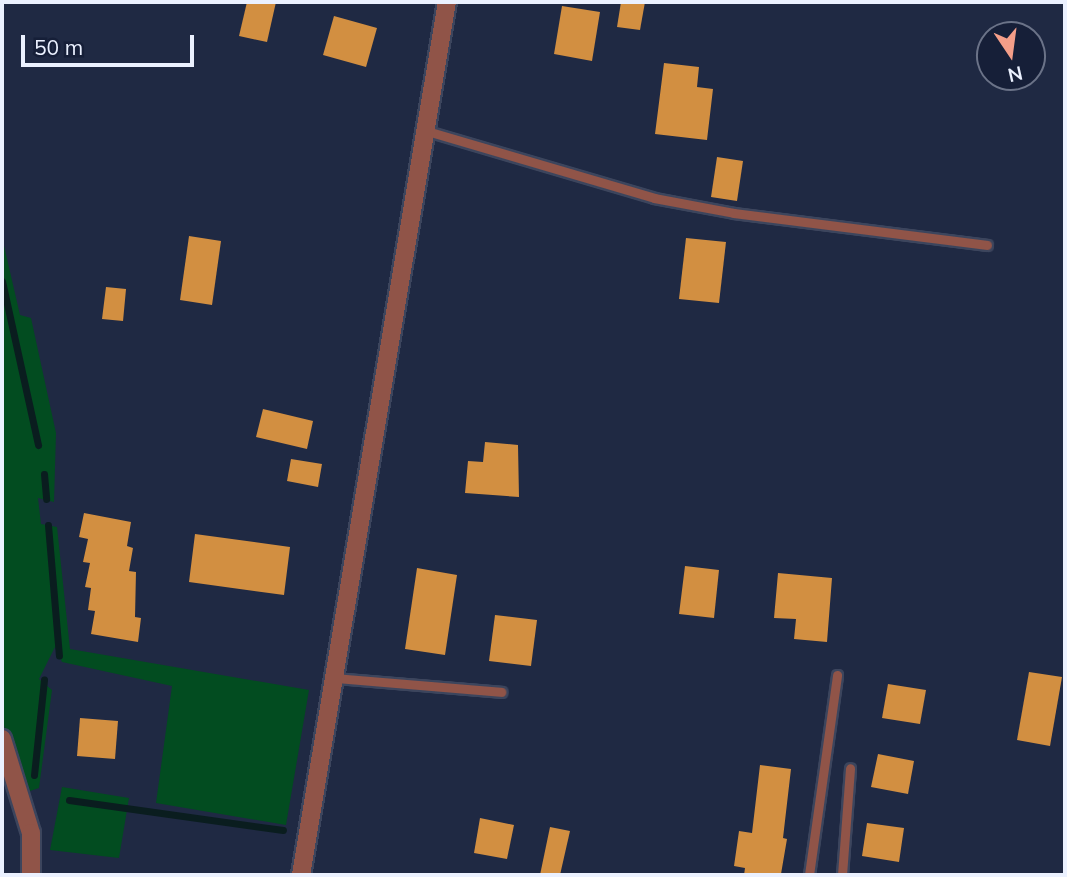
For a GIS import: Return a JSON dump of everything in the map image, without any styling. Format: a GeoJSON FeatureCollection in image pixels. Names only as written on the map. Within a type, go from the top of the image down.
{"type":"FeatureCollection","features":[{"type":"Feature","properties":{"kind":"street"},"geometry":{"type":"LineString","coordinates":[[301,875],[447,2]]}},
{"type":"Feature","properties":{"kind":"street"},"geometry":{"type":"LineString","coordinates":[[2,739],[31,833],[30,875]]}},
{"type":"Feature","properties":{"kind":"lane"},"geometry":{"type":"LineString","coordinates":[[427,131],[654,198],[734,213],[987,245]]}},
{"type":"Feature","properties":{"kind":"lane"},"geometry":{"type":"LineString","coordinates":[[809,875],[836,675]]}},
{"type":"Feature","properties":{"kind":"lane"},"geometry":{"type":"LineString","coordinates":[[335,678],[501,692]]}},
{"type":"Feature","properties":{"kind":"lane"},"geometry":{"type":"LineString","coordinates":[[842,875],[850,768]]}},
{"type":"Feature","properties":{"kind":"green space"},"geometry":{"type":"Polygon","coordinates":[[[2,237],[20,315],[31,318],[56,433],[54,502],[38,498],[41,524],[57,527],[70,649],[309,690],[286,825],[156,803],[172,686],[62,662],[55,647],[39,679],[52,690],[39,788],[24,793],[2,719],[2,237]]]}},
{"type":"Feature","properties":{"kind":"green space"},"geometry":{"type":"Polygon","coordinates":[[[62,787],[129,798],[119,858],[50,850],[62,787]]]}},
{"type":"Feature","properties":{"kind":"building"},"geometry":{"type":"Polygon","coordinates":[[[247,2],[276,2],[267,42],[239,36],[247,2]]]}},
{"type":"Feature","properties":{"kind":"building"},"geometry":{"type":"Polygon","coordinates":[[[621,2],[645,2],[640,30],[617,27],[621,2]]]}},
{"type":"Feature","properties":{"kind":"building"},"geometry":{"type":"Polygon","coordinates":[[[562,6],[600,12],[592,61],[554,54],[562,6]]]}},
{"type":"Feature","properties":{"kind":"building"},"geometry":{"type":"Polygon","coordinates":[[[334,16],[377,28],[366,67],[323,55],[334,16]]]}},
{"type":"Feature","properties":{"kind":"building"},"geometry":{"type":"Polygon","coordinates":[[[664,63],[699,67],[697,87],[713,89],[707,140],[655,134],[664,63]]]}},
{"type":"Feature","properties":{"kind":"building"},"geometry":{"type":"Polygon","coordinates":[[[717,157],[743,161],[737,201],[711,197],[717,157]]]}},
{"type":"Feature","properties":{"kind":"building"},"geometry":{"type":"Polygon","coordinates":[[[189,236],[221,241],[212,305],[180,300],[189,236]]]}},
{"type":"Feature","properties":{"kind":"building"},"geometry":{"type":"Polygon","coordinates":[[[686,238],[726,242],[719,303],[679,299],[686,238]]]}},
{"type":"Feature","properties":{"kind":"building"},"geometry":{"type":"Polygon","coordinates":[[[106,287],[126,289],[123,321],[102,319],[106,287]]]}},
{"type":"Feature","properties":{"kind":"building"},"geometry":{"type":"Polygon","coordinates":[[[263,409],[313,421],[307,449],[256,437],[263,409]]]}},
{"type":"Feature","properties":{"kind":"building"},"geometry":{"type":"Polygon","coordinates":[[[485,442],[518,445],[519,497],[465,493],[468,461],[483,462],[485,442]]]}},
{"type":"Feature","properties":{"kind":"building"},"geometry":{"type":"Polygon","coordinates":[[[291,459],[322,464],[318,487],[287,481],[291,459]]]}},
{"type":"Feature","properties":{"kind":"building"},"geometry":{"type":"Polygon","coordinates":[[[84,513],[131,522],[127,546],[133,548],[129,571],[136,572],[135,617],[141,618],[138,642],[91,634],[95,611],[88,610],[91,588],[85,587],[90,563],[83,562],[88,539],[79,537],[84,513]]]}},
{"type":"Feature","properties":{"kind":"building"},"geometry":{"type":"Polygon","coordinates":[[[195,534],[290,547],[284,595],[189,582],[195,534]]]}},
{"type":"Feature","properties":{"kind":"building"},"geometry":{"type":"Polygon","coordinates":[[[685,566],[719,570],[714,618],[679,614],[685,566]]]}},
{"type":"Feature","properties":{"kind":"building"},"geometry":{"type":"Polygon","coordinates":[[[417,568],[457,575],[445,655],[405,649],[417,568]]]}},
{"type":"Feature","properties":{"kind":"building"},"geometry":{"type":"Polygon","coordinates":[[[778,573],[832,578],[827,642],[794,639],[796,619],[774,618],[778,573]]]}},
{"type":"Feature","properties":{"kind":"building"},"geometry":{"type":"Polygon","coordinates":[[[495,615],[537,620],[531,666],[489,661],[495,615]]]}},
{"type":"Feature","properties":{"kind":"building"},"geometry":{"type":"Polygon","coordinates":[[[1029,672],[1062,677],[1050,746],[1017,740],[1029,672]]]}},
{"type":"Feature","properties":{"kind":"building"},"geometry":{"type":"Polygon","coordinates":[[[888,684],[926,690],[920,724],[882,718],[888,684]]]}},
{"type":"Feature","properties":{"kind":"building"},"geometry":{"type":"Polygon","coordinates":[[[80,718],[118,721],[115,759],[77,756],[80,718]]]}},
{"type":"Feature","properties":{"kind":"building"},"geometry":{"type":"Polygon","coordinates":[[[878,754],[914,761],[908,794],[871,787],[878,754]]]}},
{"type":"Feature","properties":{"kind":"building"},"geometry":{"type":"Polygon","coordinates":[[[760,765],[791,769],[783,838],[787,839],[781,874],[744,875],[745,868],[734,866],[739,831],[752,833],[760,765]]]}},
{"type":"Feature","properties":{"kind":"building"},"geometry":{"type":"Polygon","coordinates":[[[480,818],[514,825],[507,859],[474,853],[480,818]]]}},
{"type":"Feature","properties":{"kind":"building"},"geometry":{"type":"Polygon","coordinates":[[[867,823],[904,828],[899,862],[862,856],[867,823]]]}},
{"type":"Feature","properties":{"kind":"building"},"geometry":{"type":"Polygon","coordinates":[[[550,827],[570,831],[560,875],[540,875],[550,827]]]}},
{"type":"Feature","properties":{"kind":"waterway"},"geometry":{"type":"LineString","coordinates":[[2,281],[38,445]]}},
{"type":"Feature","properties":{"kind":"waterway"},"geometry":{"type":"LineString","coordinates":[[44,474],[46,499]]}},
{"type":"Feature","properties":{"kind":"waterway"},"geometry":{"type":"LineString","coordinates":[[48,525],[59,656]]}},
{"type":"Feature","properties":{"kind":"waterway"},"geometry":{"type":"LineString","coordinates":[[34,775],[44,680]]}},
{"type":"Feature","properties":{"kind":"waterway"},"geometry":{"type":"LineString","coordinates":[[69,800],[283,830]]}}]}
